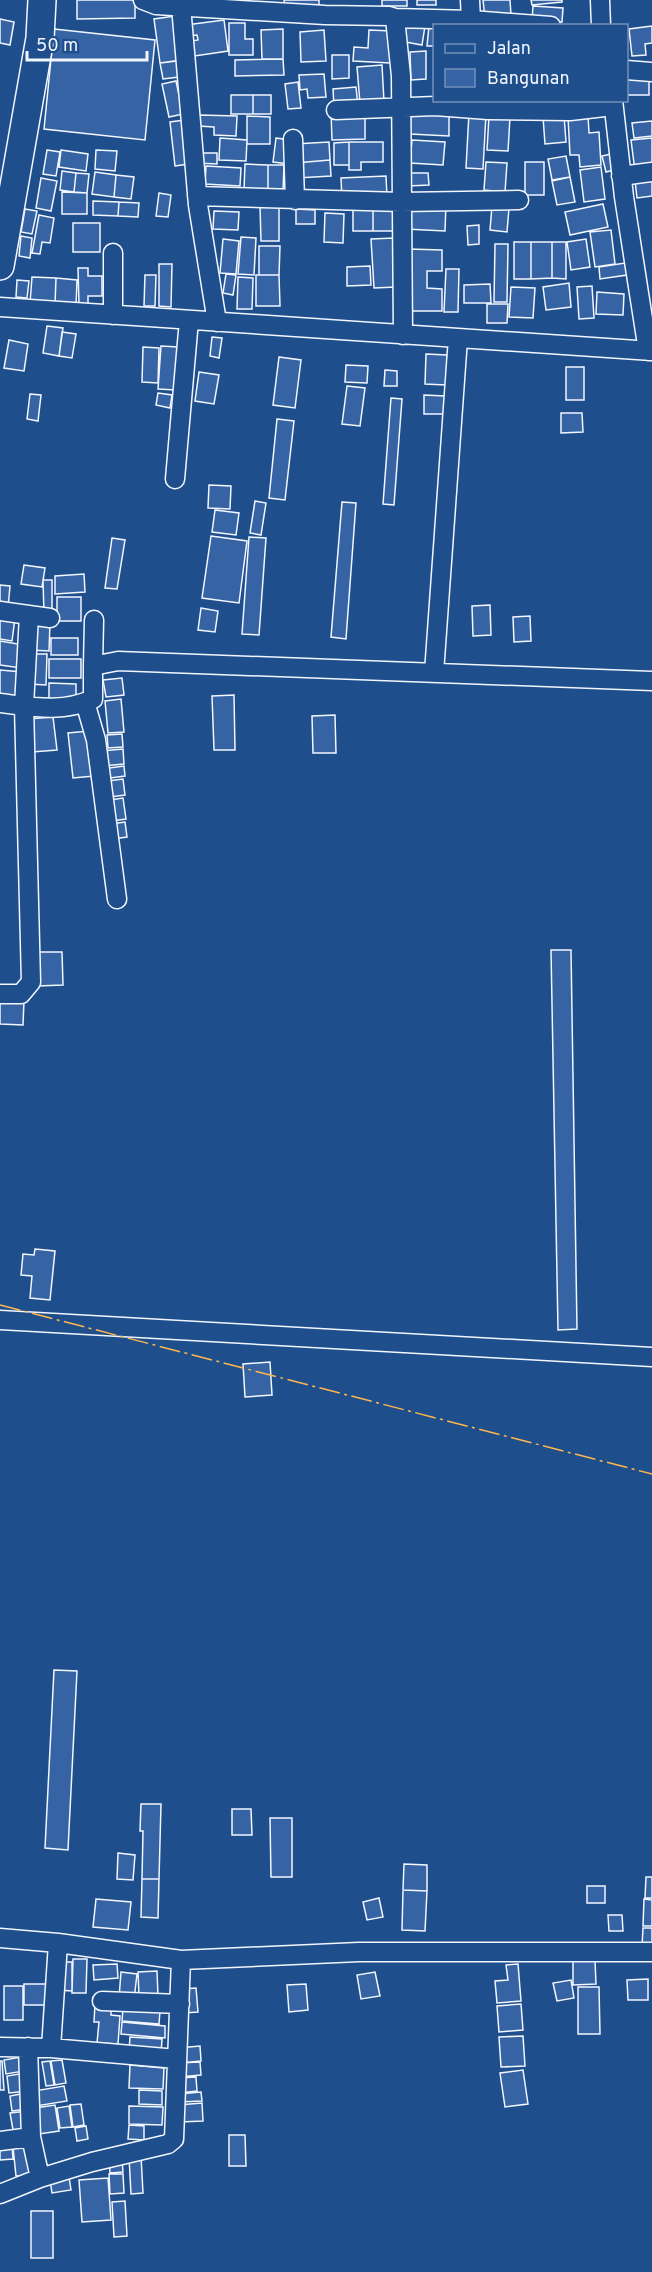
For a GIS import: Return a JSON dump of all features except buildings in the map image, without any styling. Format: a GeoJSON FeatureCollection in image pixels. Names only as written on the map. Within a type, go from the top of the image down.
{"type":"FeatureCollection","features":[{"type":"Feature","properties":{"kind":"highway"},"geometry":{"type":"LineString","coordinates":[[0,266],[40,38],[42,0]]}},
{"type":"Feature","properties":{"kind":"street"},"geometry":{"type":"LineString","coordinates":[[144,0],[156,5],[326,8],[395,18],[524,24]]}},
{"type":"Feature","properties":{"kind":"street"},"geometry":{"type":"LineString","coordinates":[[470,0],[471,20]]}},
{"type":"Feature","properties":{"kind":"street"},"geometry":{"type":"LineString","coordinates":[[600,0],[602,24]]}},
{"type":"Feature","properties":{"kind":"street"},"geometry":{"type":"LineString","coordinates":[[181,6],[197,196],[217,322]]}},
{"type":"Feature","properties":{"kind":"street"},"geometry":{"type":"LineString","coordinates":[[395,18],[401,106],[403,335]]}},
{"type":"Feature","properties":{"kind":"street"},"geometry":{"type":"LineString","coordinates":[[628,70],[652,72]]}},
{"type":"Feature","properties":{"kind":"street"},"geometry":{"type":"LineString","coordinates":[[0,308],[650,351],[621,176],[613,103],[570,111],[401,106],[336,110]]}},
{"type":"Feature","properties":{"kind":"street"},"geometry":{"type":"LineString","coordinates":[[293,139],[295,200]]}},
{"type":"Feature","properties":{"kind":"street"},"geometry":{"type":"LineString","coordinates":[[621,176],[652,172]]}},
{"type":"Feature","properties":{"kind":"street"},"geometry":{"type":"LineString","coordinates":[[197,196],[401,202],[519,200]]}},
{"type":"Feature","properties":{"kind":"street"},"geometry":{"type":"LineString","coordinates":[[113,253],[113,315]]}},
{"type":"Feature","properties":{"kind":"street"},"geometry":{"type":"LineString","coordinates":[[176,479],[189,320]]}},
{"type":"Feature","properties":{"kind":"street"},"geometry":{"type":"LineString","coordinates":[[434,673],[458,338]]}},
{"type":"Feature","properties":{"kind":"street"},"geometry":{"type":"LineString","coordinates":[[0,611],[51,618]]}},
{"type":"Feature","properties":{"kind":"street"},"geometry":{"type":"LineString","coordinates":[[0,994],[21,994],[31,982],[24,706],[29,615]]}},
{"type":"Feature","properties":{"kind":"street"},"geometry":{"type":"LineString","coordinates":[[0,704],[67,708],[93,699],[94,620]]}},
{"type":"Feature","properties":{"kind":"street"},"geometry":{"type":"LineString","coordinates":[[93,666],[118,662],[652,681]]}},
{"type":"Feature","properties":{"kind":"street"},"geometry":{"type":"LineString","coordinates":[[85,702],[96,740],[117,899]]}},
{"type":"Feature","properties":{"kind":"street"},"geometry":{"type":"LineString","coordinates":[[0,1320],[652,1357]]}},
{"type":"Feature","properties":{"kind":"street"},"geometry":{"type":"LineString","coordinates":[[0,1938],[58,1942],[182,1960],[359,1952],[520,1954],[652,1952]]}},
{"type":"Feature","properties":{"kind":"street"},"geometry":{"type":"LineString","coordinates":[[51,2048],[58,1942]]}},
{"type":"Feature","properties":{"kind":"street"},"geometry":{"type":"LineString","coordinates":[[0,2194],[40,2178],[92,2162],[168,2144],[174,2139],[182,1960]]}},
{"type":"Feature","properties":{"kind":"street"},"geometry":{"type":"LineString","coordinates":[[102,2001],[180,2004]]}},
{"type":"Feature","properties":{"kind":"street"},"geometry":{"type":"LineString","coordinates":[[0,2047],[51,2048],[177,2059]]}},
{"type":"Feature","properties":{"kind":"street"},"geometry":{"type":"LineString","coordinates":[[28,2047],[31,2137],[40,2178]]}},
{"type":"Feature","properties":{"kind":"street"},"geometry":{"type":"LineString","coordinates":[[0,2141],[31,2137]]}},
{"type":"Feature","properties":{"kind":"power"},"geometry":{"type":"LineString","coordinates":[[0,1305],[652,1474]]}}]}
